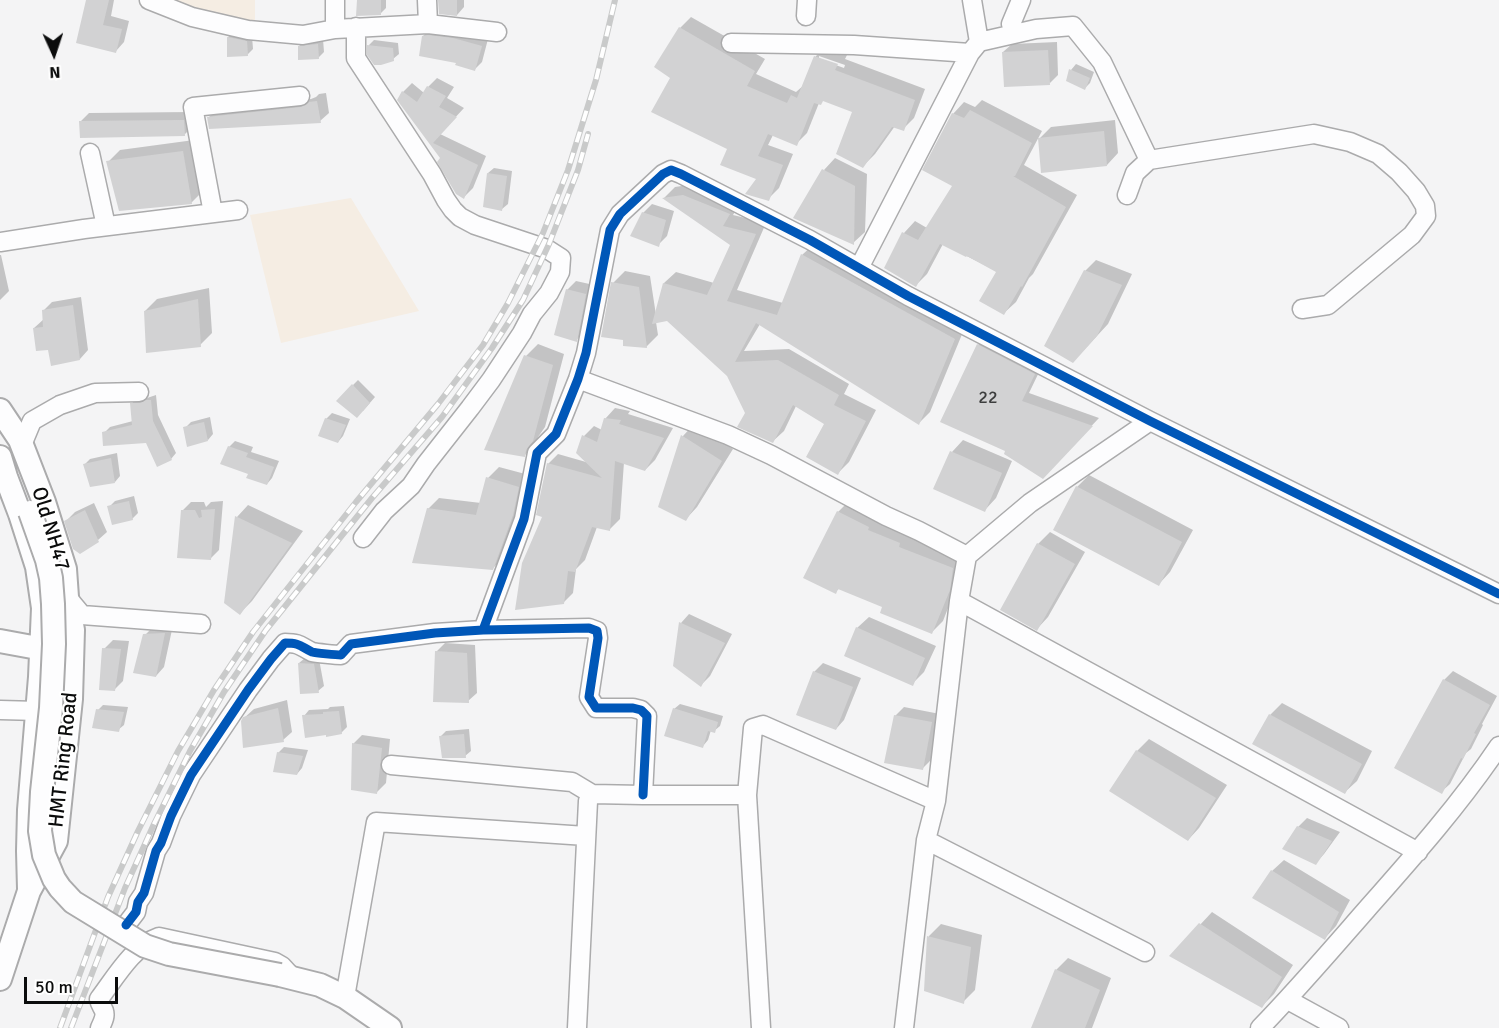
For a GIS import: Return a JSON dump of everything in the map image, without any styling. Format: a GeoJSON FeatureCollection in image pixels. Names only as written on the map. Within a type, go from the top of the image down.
{"type":"FeatureCollection","features":[{"type":"Feature","properties":{"kind":"main road","name":"Old NH47"},"geometry":{"type":"LineString","coordinates":[[0,410],[14,444],[31,468],[65,568],[73,630],[73,656]]}},
{"type":"Feature","properties":{"kind":"main road","name":"Old NH47"},"geometry":{"type":"LineString","coordinates":[[3,467],[37,567],[43,608],[41,649]]}},
{"type":"Feature","properties":{"kind":"main road"},"geometry":{"type":"LineString","coordinates":[[3,467],[30,512],[51,578],[54,645],[40,831],[44,855],[54,879],[73,902],[145,946],[170,954],[286,976],[320,985],[345,997],[390,1028]]}},
{"type":"Feature","properties":{"kind":"main road"},"geometry":{"type":"LineString","coordinates":[[30,512],[31,468]]}},
{"type":"Feature","properties":{"kind":"main road"},"geometry":{"type":"LineString","coordinates":[[0,640],[73,656]]}},
{"type":"Feature","properties":{"kind":"main road","name":"HMT Ring Road"},"geometry":{"type":"LineString","coordinates":[[29,891],[28,810],[38,711],[41,649]]}},
{"type":"Feature","properties":{"kind":"main road","name":"HMT Ring Road"},"geometry":{"type":"LineString","coordinates":[[0,979],[7,935],[56,841],[71,699],[73,656]]}},
{"type":"Feature","properties":{"kind":"street"},"geometry":{"type":"LineString","coordinates":[[149,0],[192,17],[248,30],[303,35],[356,27],[428,24],[497,32]]}},
{"type":"Feature","properties":{"kind":"street"},"geometry":{"type":"LineString","coordinates":[[335,0],[335,29]]}},
{"type":"Feature","properties":{"kind":"street"},"geometry":{"type":"LineString","coordinates":[[427,0],[428,24]]}},
{"type":"Feature","properties":{"kind":"street"},"geometry":{"type":"LineString","coordinates":[[859,268],[974,47],[972,0]]}},
{"type":"Feature","properties":{"kind":"street"},"geometry":{"type":"LineString","coordinates":[[1011,24],[1021,0]]}},
{"type":"Feature","properties":{"kind":"street"},"geometry":{"type":"LineString","coordinates":[[732,42],[974,47],[1036,29],[1073,26],[1102,62],[1149,160]]}},
{"type":"Feature","properties":{"kind":"street"},"geometry":{"type":"LineString","coordinates":[[356,27],[356,58],[453,210],[475,225],[547,249],[561,258],[560,272],[549,293],[532,314],[522,333],[484,389],[411,486],[384,511],[363,538]]}},
{"type":"Feature","properties":{"kind":"street"},"geometry":{"type":"LineString","coordinates":[[213,213],[193,107],[300,96]]}},
{"type":"Feature","properties":{"kind":"street"},"geometry":{"type":"LineString","coordinates":[[1127,195],[1134,173],[1149,160],[1314,134],[1350,142],[1378,154],[1416,191],[1425,206],[1425,216],[1412,235],[1328,305],[1302,309]]}},
{"type":"Feature","properties":{"kind":"street"},"geometry":{"type":"LineString","coordinates":[[90,153],[106,226]]}},
{"type":"Feature","properties":{"kind":"street"},"geometry":{"type":"LineString","coordinates":[[483,630],[524,519],[537,453],[556,434],[578,379],[586,353],[610,230],[620,214],[663,174],[671,171],[810,240],[908,296],[1150,421],[1499,594]]}},
{"type":"Feature","properties":{"kind":"street"},"geometry":{"type":"LineString","coordinates":[[0,242],[238,210]]}},
{"type":"Feature","properties":{"kind":"street"},"geometry":{"type":"LineString","coordinates":[[578,379],[728,435],[967,556]]}},
{"type":"Feature","properties":{"kind":"street"},"geometry":{"type":"LineString","coordinates":[[14,444],[32,422],[60,405],[95,393],[139,392]]}},
{"type":"Feature","properties":{"kind":"street"},"geometry":{"type":"LineString","coordinates":[[904,1028],[926,840],[936,801],[959,601],[967,556],[1030,503],[1150,421]]}},
{"type":"Feature","properties":{"kind":"street"},"geometry":{"type":"LineString","coordinates":[[68,597],[82,615],[201,624]]}},
{"type":"Feature","properties":{"kind":"street"},"geometry":{"type":"LineString","coordinates":[[959,601],[1418,852]]}},
{"type":"Feature","properties":{"kind":"street"},"geometry":{"type":"LineString","coordinates":[[126,925],[136,912],[156,851],[191,775],[248,690],[285,643],[294,643],[313,652],[334,656],[341,655],[351,644],[435,633],[589,628],[597,631],[598,638],[589,697],[596,708],[633,708],[641,710],[647,716],[643,795]]}},
{"type":"Feature","properties":{"kind":"street"},"geometry":{"type":"LineString","coordinates":[[0,710],[38,711]]}},
{"type":"Feature","properties":{"kind":"street"},"geometry":{"type":"LineString","coordinates":[[761,1028],[747,795],[753,729],[763,724],[936,801]]}},
{"type":"Feature","properties":{"kind":"street"},"geometry":{"type":"LineString","coordinates":[[1260,1028],[1288,1000],[1418,852],[1492,772],[1499,746]]}},
{"type":"Feature","properties":{"kind":"street"},"geometry":{"type":"LineString","coordinates":[[391,765],[572,782],[592,794],[747,795]]}},
{"type":"Feature","properties":{"kind":"street"},"geometry":{"type":"LineString","coordinates":[[577,1028],[588,801],[592,794]]}},
{"type":"Feature","properties":{"kind":"street"},"geometry":{"type":"LineString","coordinates":[[345,997],[376,822],[586,836]]}},
{"type":"Feature","properties":{"kind":"street"},"geometry":{"type":"LineString","coordinates":[[926,840],[1145,952]]}},
{"type":"Feature","properties":{"kind":"street"},"geometry":{"type":"LineString","coordinates":[[100,1028],[104,1012],[99,999],[137,951],[159,937],[275,962],[282,966],[286,976]]}},
{"type":"Feature","properties":{"kind":"street"},"geometry":{"type":"LineString","coordinates":[[1288,1000],[1339,1028]]}},
{"type":"Feature","properties":{"kind":"shaded area"},"geometry":{"type":"Polygon","coordinates":[[[168,0],[255,0],[255,25],[191,10],[168,0]]]}},
{"type":"Feature","properties":{"kind":"shaded area"},"geometry":{"type":"Polygon","coordinates":[[[351,198],[419,311],[281,343],[250,215],[351,198]]]}},
{"type":"Feature","properties":{"kind":"building"},"geometry":{"type":"Polygon","coordinates":[[[86,0],[109,0],[103,25],[122,29],[116,53],[76,43],[86,0]]]}},
{"type":"Feature","properties":{"kind":"building"},"geometry":{"type":"Polygon","coordinates":[[[357,0],[381,0],[381,15],[356,16],[357,0]]]}},
{"type":"Feature","properties":{"kind":"building"},"geometry":{"type":"Polygon","coordinates":[[[438,0],[457,0],[457,16],[439,14],[438,0]]]}},
{"type":"Feature","properties":{"kind":"building"},"geometry":{"type":"Polygon","coordinates":[[[679,27],[755,71],[747,86],[787,103],[791,95],[797,98],[814,56],[838,64],[835,70],[915,100],[904,131],[892,127],[863,168],[836,154],[852,112],[823,101],[821,105],[814,103],[797,146],[768,134],[758,156],[783,165],[769,201],[745,194],[756,179],[720,165],[727,149],[651,112],[670,78],[654,67],[679,27]]]}},
{"type":"Feature","properties":{"kind":"building"},"geometry":{"type":"Polygon","coordinates":[[[422,36],[453,38],[482,46],[475,71],[455,65],[456,63],[419,56],[422,36]]]}},
{"type":"Feature","properties":{"kind":"building"},"geometry":{"type":"Polygon","coordinates":[[[227,37],[247,41],[248,56],[227,57],[227,37]]]}},
{"type":"Feature","properties":{"kind":"building"},"geometry":{"type":"Polygon","coordinates":[[[318,44],[319,59],[298,60],[298,46],[318,44]]]}},
{"type":"Feature","properties":{"kind":"building"},"geometry":{"type":"Polygon","coordinates":[[[367,45],[393,48],[394,61],[374,65],[367,55],[367,45]]]}},
{"type":"Feature","properties":{"kind":"building"},"geometry":{"type":"Polygon","coordinates":[[[1048,50],[1050,85],[1004,87],[1002,52],[1048,50]]]}},
{"type":"Feature","properties":{"kind":"building"},"geometry":{"type":"Polygon","coordinates":[[[1069,69],[1090,78],[1085,90],[1066,81],[1069,69]]]}},
{"type":"Feature","properties":{"kind":"building"},"geometry":{"type":"Polygon","coordinates":[[[427,86],[446,96],[439,107],[457,117],[433,143],[478,165],[464,199],[456,194],[437,162],[440,158],[397,100],[402,91],[417,102],[427,86]]]}},
{"type":"Feature","properties":{"kind":"building"},"geometry":{"type":"Polygon","coordinates":[[[317,101],[321,123],[209,129],[207,117],[301,107],[309,102],[317,101]]]}},
{"type":"Feature","properties":{"kind":"building"},"geometry":{"type":"Polygon","coordinates":[[[970,110],[1032,143],[1013,176],[1066,207],[1004,315],[979,301],[996,272],[940,244],[916,287],[884,268],[902,232],[918,240],[952,186],[922,170],[952,113],[964,118],[970,110]]]}},
{"type":"Feature","properties":{"kind":"building"},"geometry":{"type":"Polygon","coordinates":[[[184,120],[185,136],[80,138],[79,121],[184,120]]]}},
{"type":"Feature","properties":{"kind":"building"},"geometry":{"type":"Polygon","coordinates":[[[1104,131],[1107,166],[1041,173],[1038,138],[1104,131]]]}},
{"type":"Feature","properties":{"kind":"building"},"geometry":{"type":"Polygon","coordinates":[[[183,151],[192,204],[119,211],[106,161],[183,151]]]}},
{"type":"Feature","properties":{"kind":"building"},"geometry":{"type":"Polygon","coordinates":[[[822,169],[855,186],[854,245],[793,218],[822,169]]]}},
{"type":"Feature","properties":{"kind":"building"},"geometry":{"type":"Polygon","coordinates":[[[487,173],[507,176],[502,211],[483,207],[487,173]]]}},
{"type":"Feature","properties":{"kind":"building"},"geometry":{"type":"Polygon","coordinates":[[[683,195],[730,214],[723,226],[756,234],[727,301],[777,315],[801,254],[955,339],[919,425],[756,323],[735,362],[778,360],[839,395],[834,405],[866,421],[838,475],[806,457],[824,424],[793,405],[773,443],[737,427],[745,413],[727,376],[667,321],[652,324],[663,283],[707,295],[730,245],[662,198],[683,195]]]}},
{"type":"Feature","properties":{"kind":"building"},"geometry":{"type":"Polygon","coordinates":[[[642,212],[666,220],[659,247],[630,236],[642,212]]]}},
{"type":"Feature","properties":{"kind":"building"},"geometry":{"type":"Polygon","coordinates":[[[1084,270],[1122,285],[1097,336],[1073,363],[1044,346],[1084,270]]]}},
{"type":"Feature","properties":{"kind":"building"},"geometry":{"type":"Polygon","coordinates":[[[611,282],[639,287],[647,348],[623,346],[623,340],[601,337],[611,282]]]}},
{"type":"Feature","properties":{"kind":"building"},"geometry":{"type":"Polygon","coordinates":[[[566,289],[586,294],[577,342],[554,335],[566,289]]]}},
{"type":"Feature","properties":{"kind":"building"},"geometry":{"type":"Polygon","coordinates":[[[198,299],[201,347],[146,353],[144,311],[198,299]]]}},
{"type":"Feature","properties":{"kind":"building"},"geometry":{"type":"Polygon","coordinates":[[[73,305],[80,360],[51,366],[48,350],[36,351],[33,328],[43,327],[42,310],[73,305]]]}},
{"type":"Feature","properties":{"kind":"building"},"geometry":{"type":"Polygon","coordinates":[[[977,344],[1035,374],[1022,401],[1093,426],[1043,479],[1004,454],[1005,451],[940,422],[977,344]]]}},
{"type":"Feature","properties":{"kind":"building"},"geometry":{"type":"Polygon","coordinates":[[[524,355],[553,365],[533,441],[526,450],[525,457],[484,450],[524,355]]]}},
{"type":"Feature","properties":{"kind":"building"},"geometry":{"type":"Polygon","coordinates":[[[352,384],[370,403],[357,418],[336,401],[352,384]]]}},
{"type":"Feature","properties":{"kind":"building"},"geometry":{"type":"Polygon","coordinates":[[[151,400],[153,421],[172,460],[157,467],[146,443],[103,446],[102,432],[132,425],[130,403],[140,403],[151,400]]]}},
{"type":"Feature","properties":{"kind":"building"},"geometry":{"type":"Polygon","coordinates":[[[325,418],[346,425],[338,443],[318,436],[325,418]]]}},
{"type":"Feature","properties":{"kind":"building"},"geometry":{"type":"Polygon","coordinates":[[[604,418],[621,420],[619,424],[664,438],[645,471],[615,461],[610,531],[592,527],[575,572],[568,571],[564,604],[515,610],[522,563],[542,517],[536,515],[547,463],[602,478],[576,453],[582,435],[597,442],[604,418]]]}},
{"type":"Feature","properties":{"kind":"building"},"geometry":{"type":"Polygon","coordinates":[[[204,422],[208,441],[187,447],[183,427],[204,422]]]}},
{"type":"Feature","properties":{"kind":"building"},"geometry":{"type":"Polygon","coordinates":[[[681,435],[722,461],[686,521],[658,507],[681,435]]]}},
{"type":"Feature","properties":{"kind":"building"},"geometry":{"type":"Polygon","coordinates":[[[228,446],[248,453],[246,457],[274,467],[267,485],[246,478],[248,474],[220,464],[228,446]]]}},
{"type":"Feature","properties":{"kind":"building"},"geometry":{"type":"Polygon","coordinates":[[[950,451],[1002,473],[985,512],[933,489],[950,451]]]}},
{"type":"Feature","properties":{"kind":"building"},"geometry":{"type":"Polygon","coordinates":[[[111,458],[115,483],[90,487],[83,464],[111,458]]]}},
{"type":"Feature","properties":{"kind":"building"},"geometry":{"type":"Polygon","coordinates":[[[486,477],[519,487],[513,515],[493,570],[412,563],[427,508],[476,515],[486,477]]]}},
{"type":"Feature","properties":{"kind":"building"},"geometry":{"type":"Polygon","coordinates":[[[1076,486],[1182,542],[1159,586],[1053,530],[1076,486]]]}},
{"type":"Feature","properties":{"kind":"building"},"geometry":{"type":"Polygon","coordinates":[[[129,501],[133,520],[112,525],[107,506],[129,501]]]}},
{"type":"Feature","properties":{"kind":"building"},"geometry":{"type":"Polygon","coordinates":[[[215,509],[211,560],[177,558],[181,510],[195,510],[199,518],[202,517],[201,510],[215,509]]]}},
{"type":"Feature","properties":{"kind":"building"},"geometry":{"type":"Polygon","coordinates":[[[85,510],[99,542],[80,554],[73,549],[64,521],[85,510]]]}},
{"type":"Feature","properties":{"kind":"building"},"geometry":{"type":"Polygon","coordinates":[[[837,511],[869,527],[868,530],[900,543],[899,547],[953,568],[950,590],[932,634],[880,613],[882,607],[838,589],[836,594],[803,578],[837,511]]]}},
{"type":"Feature","properties":{"kind":"building"},"geometry":{"type":"Polygon","coordinates":[[[235,516],[292,543],[240,615],[224,603],[235,516]]]}},
{"type":"Feature","properties":{"kind":"building"},"geometry":{"type":"Polygon","coordinates":[[[1037,543],[1075,564],[1037,631],[1000,610],[1037,543]]]}},
{"type":"Feature","properties":{"kind":"building"},"geometry":{"type":"Polygon","coordinates":[[[679,622],[725,643],[701,687],[673,666],[679,622]]]}},
{"type":"Feature","properties":{"kind":"building"},"geometry":{"type":"Polygon","coordinates":[[[856,627],[925,658],[913,686],[844,656],[856,627]]]}},
{"type":"Feature","properties":{"kind":"building"},"geometry":{"type":"Polygon","coordinates":[[[165,633],[156,677],[133,673],[143,634],[165,633]]]}},
{"type":"Feature","properties":{"kind":"building"},"geometry":{"type":"Polygon","coordinates":[[[102,648],[121,649],[115,691],[99,690],[102,648]]]}},
{"type":"Feature","properties":{"kind":"building"},"geometry":{"type":"Polygon","coordinates":[[[435,651],[467,653],[469,703],[433,702],[435,651]]]}},
{"type":"Feature","properties":{"kind":"building"},"geometry":{"type":"Polygon","coordinates":[[[298,663],[314,664],[319,693],[300,694],[298,663]]]}},
{"type":"Feature","properties":{"kind":"building"},"geometry":{"type":"Polygon","coordinates":[[[813,671],[853,687],[836,730],[796,715],[813,671]]]}},
{"type":"Feature","properties":{"kind":"building"},"geometry":{"type":"Polygon","coordinates":[[[1443,679],[1490,705],[1463,759],[1461,758],[1442,794],[1394,768],[1443,679]]]}},
{"type":"Feature","properties":{"kind":"building"},"geometry":{"type":"Polygon","coordinates":[[[278,708],[284,742],[243,748],[241,721],[243,717],[278,708]]]}},
{"type":"Feature","properties":{"kind":"building"},"geometry":{"type":"Polygon","coordinates":[[[673,708],[718,722],[715,733],[708,731],[703,748],[664,736],[673,708]]]}},
{"type":"Feature","properties":{"kind":"building"},"geometry":{"type":"Polygon","coordinates":[[[96,709],[124,712],[119,732],[92,728],[96,709]]]}},
{"type":"Feature","properties":{"kind":"building"},"geometry":{"type":"Polygon","coordinates":[[[339,711],[342,734],[305,738],[302,715],[339,711]]]}},
{"type":"Feature","properties":{"kind":"building"},"geometry":{"type":"Polygon","coordinates":[[[1269,714],[1362,764],[1345,794],[1252,744],[1269,714]]]}},
{"type":"Feature","properties":{"kind":"building"},"geometry":{"type":"Polygon","coordinates":[[[894,715],[932,722],[923,770],[884,763],[894,715]]]}},
{"type":"Feature","properties":{"kind":"building"},"geometry":{"type":"Polygon","coordinates":[[[464,734],[466,758],[442,758],[439,736],[464,734]]]}},
{"type":"Feature","properties":{"kind":"building"},"geometry":{"type":"Polygon","coordinates":[[[352,743],[382,748],[377,794],[351,790],[352,743]]]}},
{"type":"Feature","properties":{"kind":"building"},"geometry":{"type":"Polygon","coordinates":[[[1136,750],[1216,798],[1188,841],[1109,791],[1136,750]]]}},
{"type":"Feature","properties":{"kind":"building"},"geometry":{"type":"Polygon","coordinates":[[[277,752],[303,756],[297,775],[273,772],[277,752]]]}},
{"type":"Feature","properties":{"kind":"building"},"geometry":{"type":"Polygon","coordinates":[[[1297,826],[1332,841],[1316,865],[1282,849],[1297,826]]]}},
{"type":"Feature","properties":{"kind":"building"},"geometry":{"type":"Polygon","coordinates":[[[1271,870],[1339,912],[1325,940],[1252,898],[1271,870]]]}},
{"type":"Feature","properties":{"kind":"building"},"geometry":{"type":"Polygon","coordinates":[[[1199,923],[1282,977],[1262,1008],[1169,956],[1199,923]]]}},
{"type":"Feature","properties":{"kind":"building"},"geometry":{"type":"Polygon","coordinates":[[[927,936],[971,947],[964,1004],[924,991],[927,936]]]}},
{"type":"Feature","properties":{"kind":"building"},"geometry":{"type":"Polygon","coordinates":[[[1055,969],[1100,990],[1085,1028],[1031,1028],[1055,969]]]}},
{"type":"Feature","properties":{"kind":"railway"},"geometry":{"type":"LineString","coordinates":[[60,1028],[108,897],[138,831],[178,751],[214,690],[253,632],[483,345],[508,303],[543,233],[568,170],[596,80],[615,0]]}},
{"type":"Feature","properties":{"kind":"railway"},"geometry":{"type":"LineString","coordinates":[[71,1028],[125,888],[154,824],[190,751],[224,692],[266,630],[372,498],[442,417],[492,348],[523,300],[549,244],[578,170],[588,134]]}},
{"type":"Feature","properties":{"kind":"cycle path"},"geometry":{"type":"LineString","coordinates":[[483,630],[524,519],[537,453],[556,434],[578,379],[586,353],[610,230],[620,214],[663,174],[671,170],[810,240],[908,296],[1150,421],[1499,594]]}},
{"type":"Feature","properties":{"kind":"cycle path"},"geometry":{"type":"LineString","coordinates":[[126,925],[136,912],[156,851],[191,775],[248,690],[285,643],[297,644],[312,652],[341,655],[351,644],[435,633],[589,628],[597,631],[598,638],[589,697],[596,708],[633,708],[641,710],[647,716],[643,795]]}}]}
